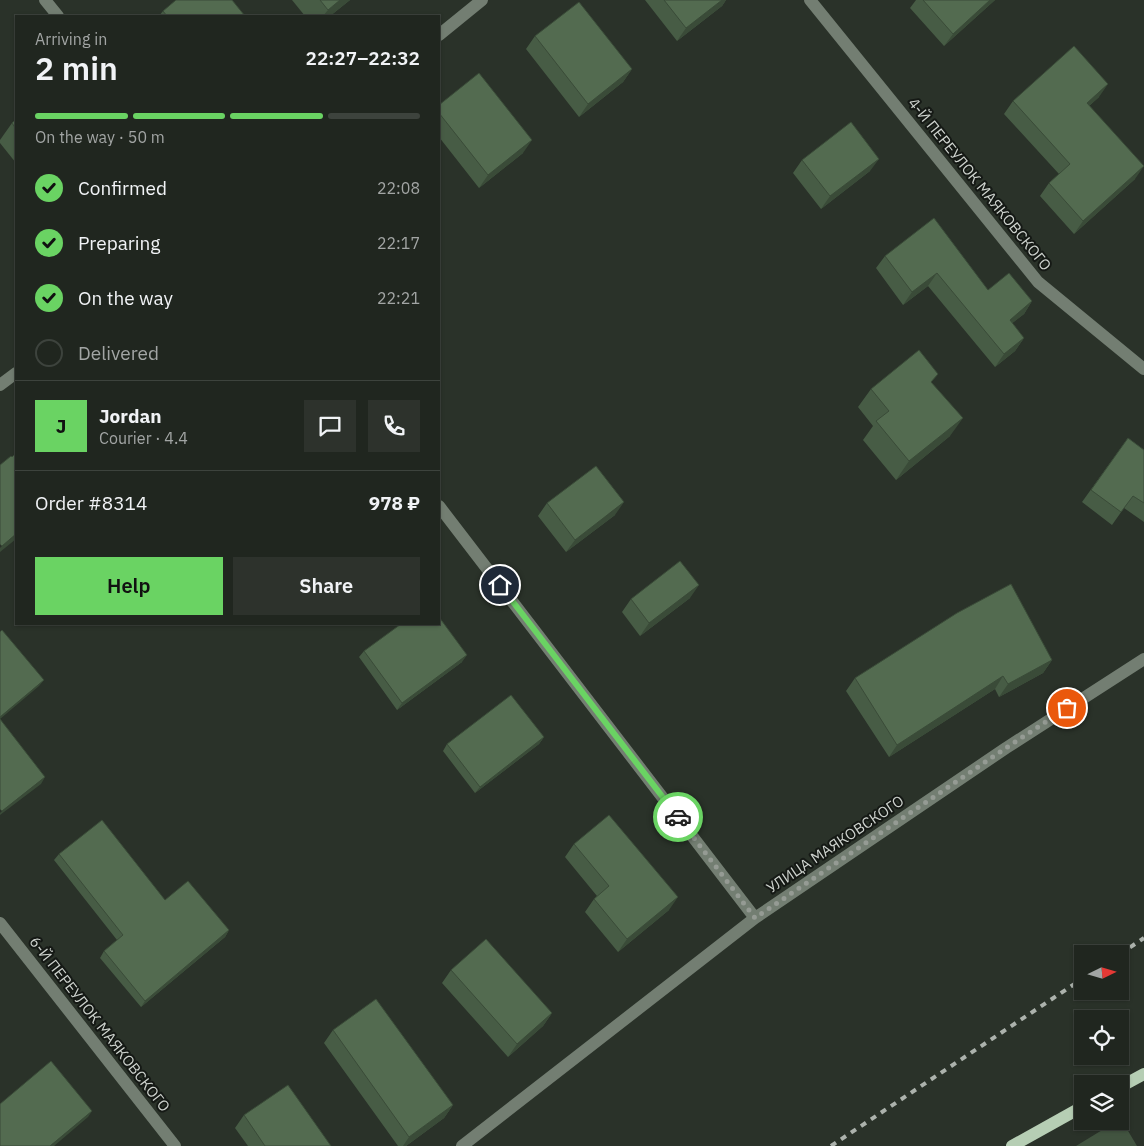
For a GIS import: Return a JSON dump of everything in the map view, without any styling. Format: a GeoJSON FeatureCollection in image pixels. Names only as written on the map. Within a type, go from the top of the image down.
{"type":"FeatureCollection","features":[{"type":"Feature","properties":{"kind":"main road"},"geometry":{"type":"LineString","coordinates":[[1129,1082],[1144,1074]]}},
{"type":"Feature","properties":{"kind":"main road"},"geometry":{"type":"LineString","coordinates":[[1012,1146],[1074,1112]]}},
{"type":"Feature","properties":{"kind":"street"},"geometry":{"type":"LineString","coordinates":[[45,0],[57,15]]}},
{"type":"Feature","properties":{"kind":"street"},"geometry":{"type":"LineString","coordinates":[[440,34],[482,0]]}},
{"type":"Feature","properties":{"kind":"street","name":"4-Й ПЕРЕУЛОК МАЯКОВСКОГО"},"geometry":{"type":"LineString","coordinates":[[810,0],[1038,282],[1144,369]]}},
{"type":"Feature","properties":{"kind":"street"},"geometry":{"type":"LineString","coordinates":[[0,385],[15,374]]}},
{"type":"Feature","properties":{"kind":"street"},"geometry":{"type":"LineString","coordinates":[[440,507],[755,918]]}},
{"type":"Feature","properties":{"kind":"street","name":"УЛИЦА МАЯКОВСКОГО"},"geometry":{"type":"LineString","coordinates":[[462,1146],[755,918],[1006,748],[1144,659]]}},
{"type":"Feature","properties":{"kind":"street","name":"6-Й ПЕРЕУЛОК МАЯКОВСКОГО"},"geometry":{"type":"LineString","coordinates":[[0,923],[175,1146]]}},
{"type":"Feature","properties":{"kind":"green space"},"geometry":{"type":"Polygon","coordinates":[[[1102,1130],[1128,1130],[1137,1146],[1076,1146],[1102,1130]]]}},
{"type":"Feature","properties":{"kind":"building"},"geometry":{"type":"Polygon","coordinates":[[[176,0],[232,0],[244,15],[166,15],[163,11],[176,0]]]}},
{"type":"Feature","properties":{"kind":"building"},"geometry":{"type":"Polygon","coordinates":[[[320,0],[340,0],[328,10],[320,0]]]}},
{"type":"Feature","properties":{"kind":"building"},"geometry":{"type":"Polygon","coordinates":[[[664,0],[722,0],[686,28],[664,0]]]}},
{"type":"Feature","properties":{"kind":"building"},"geometry":{"type":"Polygon","coordinates":[[[923,0],[990,0],[953,34],[923,0]]]}},
{"type":"Feature","properties":{"kind":"building"},"geometry":{"type":"Polygon","coordinates":[[[579,2],[632,69],[588,104],[535,36],[579,2]]]}},
{"type":"Feature","properties":{"kind":"building"},"geometry":{"type":"Polygon","coordinates":[[[1074,46],[1108,84],[1087,103],[1144,166],[1083,221],[1049,183],[1070,164],[1013,101],[1074,46]]]}},
{"type":"Feature","properties":{"kind":"building"},"geometry":{"type":"Polygon","coordinates":[[[479,73],[532,140],[488,175],[440,114],[440,104],[479,73]]]}},
{"type":"Feature","properties":{"kind":"building"},"geometry":{"type":"Polygon","coordinates":[[[851,122],[879,159],[830,196],[802,160],[851,122]]]}},
{"type":"Feature","properties":{"kind":"building"},"geometry":{"type":"Polygon","coordinates":[[[934,218],[988,290],[1009,273],[1032,301],[1010,320],[1024,338],[1004,354],[937,273],[912,292],[885,256],[934,218]]]}},
{"type":"Feature","properties":{"kind":"building"},"geometry":{"type":"Polygon","coordinates":[[[919,350],[938,374],[931,382],[963,418],[909,461],[876,421],[889,411],[871,389],[919,350]]]}},
{"type":"Feature","properties":{"kind":"building"},"geometry":{"type":"Polygon","coordinates":[[[1128,438],[1144,450],[1144,503],[1133,496],[1121,512],[1091,490],[1128,438]]]}},
{"type":"Feature","properties":{"kind":"building"},"geometry":{"type":"Polygon","coordinates":[[[15,454],[15,535],[2,546],[0,544],[0,465],[15,454]]]}},
{"type":"Feature","properties":{"kind":"building"},"geometry":{"type":"Polygon","coordinates":[[[596,466],[624,502],[575,540],[547,503],[596,466]]]}},
{"type":"Feature","properties":{"kind":"building"},"geometry":{"type":"Polygon","coordinates":[[[680,561],[699,585],[649,623],[631,599],[680,561]]]}},
{"type":"Feature","properties":{"kind":"building"},"geometry":{"type":"Polygon","coordinates":[[[1011,584],[1052,660],[1008,684],[1003,676],[897,745],[855,678],[957,613],[1011,584]]]}},
{"type":"Feature","properties":{"kind":"building"},"geometry":{"type":"Polygon","coordinates":[[[440,618],[467,655],[402,703],[364,651],[400,625],[440,625],[440,618]]]}},
{"type":"Feature","properties":{"kind":"building"},"geometry":{"type":"Polygon","coordinates":[[[2,630],[44,680],[0,717],[0,632],[2,630]]]}},
{"type":"Feature","properties":{"kind":"building"},"geometry":{"type":"Polygon","coordinates":[[[511,695],[544,737],[480,787],[447,744],[511,695]]]}},
{"type":"Feature","properties":{"kind":"building"},"geometry":{"type":"Polygon","coordinates":[[[0,719],[45,777],[2,811],[0,809],[0,719]]]}},
{"type":"Feature","properties":{"kind":"building"},"geometry":{"type":"Polygon","coordinates":[[[609,815],[678,897],[627,939],[594,899],[609,886],[574,844],[609,815]]]}},
{"type":"Feature","properties":{"kind":"building"},"geometry":{"type":"Polygon","coordinates":[[[102,820],[165,900],[188,881],[229,930],[145,1001],[104,951],[123,935],[59,854],[102,820]]]}},
{"type":"Feature","properties":{"kind":"building"},"geometry":{"type":"Polygon","coordinates":[[[486,939],[552,1013],[517,1044],[451,970],[486,939]]]}},
{"type":"Feature","properties":{"kind":"building"},"geometry":{"type":"Polygon","coordinates":[[[376,999],[453,1105],[409,1137],[333,1030],[376,999]]]}},
{"type":"Feature","properties":{"kind":"building"},"geometry":{"type":"Polygon","coordinates":[[[51,1061],[92,1111],[50,1146],[0,1146],[0,1104],[51,1061]]]}},
{"type":"Feature","properties":{"kind":"building"},"geometry":{"type":"Polygon","coordinates":[[[288,1085],[331,1146],[265,1146],[244,1115],[288,1085]]]}},
{"type":"Feature","properties":{"kind":"railway"},"geometry":{"type":"LineString","coordinates":[[1129,948],[1144,938]]}},
{"type":"Feature","properties":{"kind":"railway"},"geometry":{"type":"LineString","coordinates":[[831,1146],[1074,984]]}},
{"type":"Feature","properties":{"kind":"way so far"},"geometry":{"type":"LineString","coordinates":[[678,817],[755,918],[1067,708]]}},
{"type":"Feature","properties":{"kind":"route"},"geometry":{"type":"LineString","coordinates":[[500,585],[678,817]]}}]}
